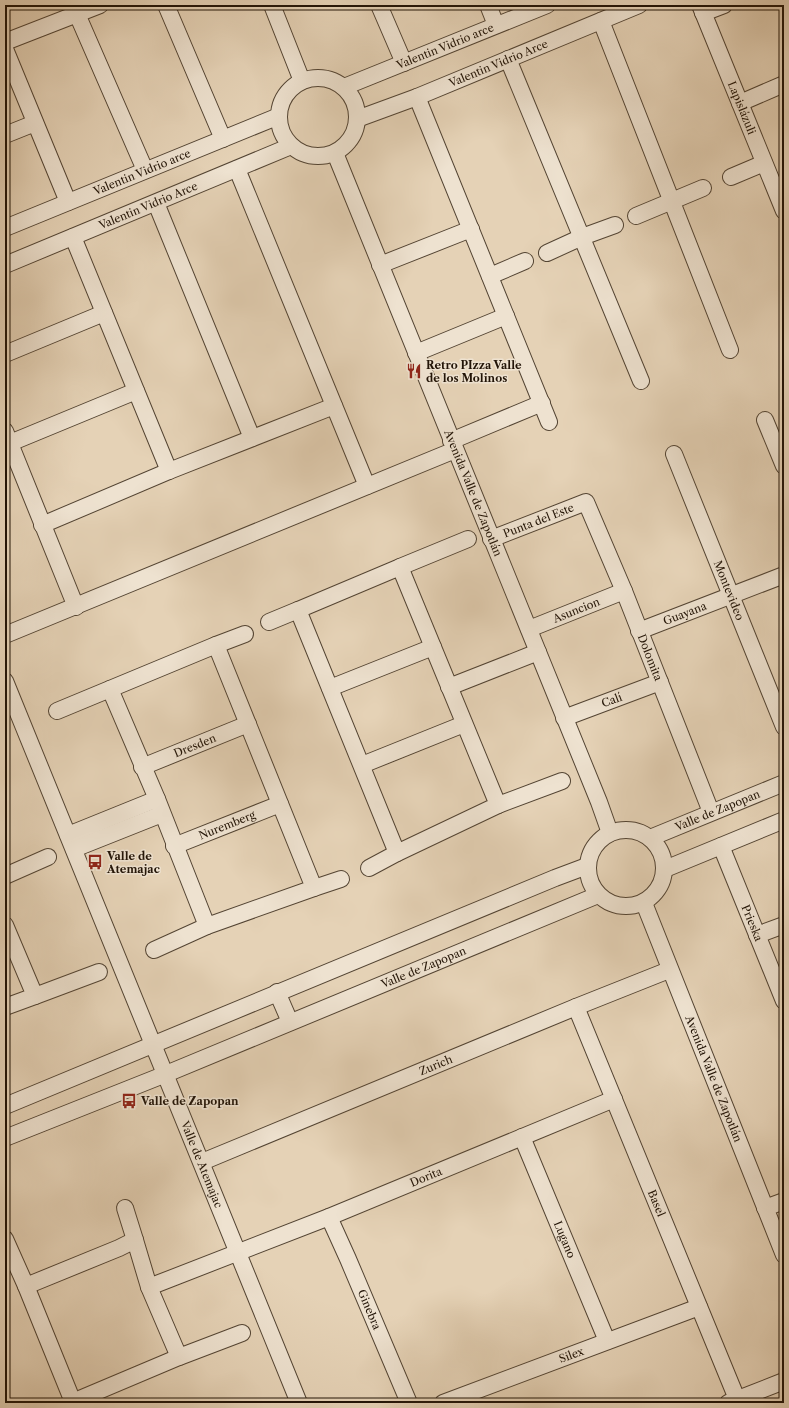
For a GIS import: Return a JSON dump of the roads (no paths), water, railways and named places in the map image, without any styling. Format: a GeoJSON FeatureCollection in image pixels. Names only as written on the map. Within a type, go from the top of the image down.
{"type":"FeatureCollection","features":[{"type":"Feature","properties":{"kind":"street"},"geometry":{"type":"LineString","coordinates":[[5,42],[100,5]]}},
{"type":"Feature","properties":{"kind":"street"},"geometry":{"type":"LineString","coordinates":[[166,5],[223,139]]}},
{"type":"Feature","properties":{"kind":"street"},"geometry":{"type":"LineString","coordinates":[[272,5],[302,81]]}},
{"type":"Feature","properties":{"kind":"street"},"geometry":{"type":"LineString","coordinates":[[380,5],[404,63]]}},
{"type":"Feature","properties":{"kind":"street"},"geometry":{"type":"LineString","coordinates":[[488,5],[496,25]]}},
{"type":"Feature","properties":{"kind":"street","name":"Valentin Vidrio arce"},"geometry":{"type":"LineString","coordinates":[[344,87],[548,5]]}},
{"type":"Feature","properties":{"kind":"street","name":"Valentin Vidrio Arce"},"geometry":{"type":"LineString","coordinates":[[357,119],[639,5]]}},
{"type":"Feature","properties":{"kind":"street"},"geometry":{"type":"LineString","coordinates":[[702,9],[724,5]]}},
{"type":"Feature","properties":{"kind":"street","name":"Lapislázuli"},"geometry":{"type":"LineString","coordinates":[[702,9],[764,163],[780,192],[784,211]]}},
{"type":"Feature","properties":{"kind":"street"},"geometry":{"type":"LineString","coordinates":[[77,14],[145,170]]}},
{"type":"Feature","properties":{"kind":"street"},"geometry":{"type":"LineString","coordinates":[[601,21],[730,350]]}},
{"type":"Feature","properties":{"kind":"street"},"geometry":{"type":"LineString","coordinates":[[5,49],[68,202]]}},
{"type":"Feature","properties":{"kind":"street"},"geometry":{"type":"LineString","coordinates":[[508,59],[641,381]]}},
{"type":"Feature","properties":{"kind":"street"},"geometry":{"type":"LineString","coordinates":[[313,78],[324,78],[334,81],[344,87],[351,96],[356,107],[357,119],[356,129],[351,139],[344,147],[335,153],[324,157],[312,157],[301,153],[291,146],[284,138],[280,127],[280,105],[285,95],[302,81],[313,78]]}},
{"type":"Feature","properties":{"kind":"street"},"geometry":{"type":"LineString","coordinates":[[740,103],[784,84]]}},
{"type":"Feature","properties":{"kind":"street"},"geometry":{"type":"LineString","coordinates":[[417,96],[549,422]]}},
{"type":"Feature","properties":{"kind":"street","name":"Valentin Vidrio arce"},"geometry":{"type":"LineString","coordinates":[[5,228],[279,116]]}},
{"type":"Feature","properties":{"kind":"street"},"geometry":{"type":"LineString","coordinates":[[5,135],[35,123]]}},
{"type":"Feature","properties":{"kind":"street","name":"Valentin Vidrio Arce"},"geometry":{"type":"LineString","coordinates":[[5,265],[291,146]]}},
{"type":"Feature","properties":{"kind":"street","name":"Avenida Valle de Zapotlán"},"geometry":{"type":"LineString","coordinates":[[335,153],[599,802],[610,833]]}},
{"type":"Feature","properties":{"kind":"street"},"geometry":{"type":"LineString","coordinates":[[731,177],[764,163]]}},
{"type":"Feature","properties":{"kind":"street"},"geometry":{"type":"LineString","coordinates":[[237,169],[368,486]]}},
{"type":"Feature","properties":{"kind":"street"},"geometry":{"type":"LineString","coordinates":[[636,216],[703,188]]}},
{"type":"Feature","properties":{"kind":"street"},"geometry":{"type":"LineString","coordinates":[[156,203],[252,438]]}},
{"type":"Feature","properties":{"kind":"street"},"geometry":{"type":"LineString","coordinates":[[547,253],[582,237],[615,225]]}},
{"type":"Feature","properties":{"kind":"street"},"geometry":{"type":"LineString","coordinates":[[380,265],[471,228]]}},
{"type":"Feature","properties":{"kind":"street"},"geometry":{"type":"LineString","coordinates":[[73,237],[169,472]]}},
{"type":"Feature","properties":{"kind":"street"},"geometry":{"type":"LineString","coordinates":[[490,276],[525,261]]}},
{"type":"Feature","properties":{"kind":"street"},"geometry":{"type":"LineString","coordinates":[[5,354],[104,313]]}},
{"type":"Feature","properties":{"kind":"street"},"geometry":{"type":"LineString","coordinates":[[416,353],[506,316]]}},
{"type":"Feature","properties":{"kind":"street"},"geometry":{"type":"LineString","coordinates":[[76,607],[7,437],[136,391]]}},
{"type":"Feature","properties":{"kind":"street"},"geometry":{"type":"LineString","coordinates":[[5,635],[368,486],[542,403]]}},
{"type":"Feature","properties":{"kind":"street"},"geometry":{"type":"LineString","coordinates":[[42,525],[252,438],[334,406]]}},
{"type":"Feature","properties":{"kind":"street"},"geometry":{"type":"LineString","coordinates":[[765,420],[784,466]]}},
{"type":"Feature","properties":{"kind":"street","name":"Montevideo"},"geometry":{"type":"LineString","coordinates":[[674,454],[784,727]]}},
{"type":"Feature","properties":{"kind":"street","name":"Punta del Este"},"geometry":{"type":"LineString","coordinates":[[491,539],[586,502]]}},
{"type":"Feature","properties":{"kind":"street","name":"Dolomita"},"geometry":{"type":"LineString","coordinates":[[586,502],[624,591],[711,812]]}},
{"type":"Feature","properties":{"kind":"street"},"geometry":{"type":"LineString","coordinates":[[269,622],[468,539]]}},
{"type":"Feature","properties":{"kind":"street"},"geometry":{"type":"LineString","coordinates":[[400,567],[498,805]]}},
{"type":"Feature","properties":{"kind":"street","name":"Guayana"},"geometry":{"type":"LineString","coordinates":[[639,631],[784,575]]}},
{"type":"Feature","properties":{"kind":"street","name":"Asuncion"},"geometry":{"type":"LineString","coordinates":[[529,629],[624,591]]}},
{"type":"Feature","properties":{"kind":"street"},"geometry":{"type":"LineString","coordinates":[[298,610],[397,853]]}},
{"type":"Feature","properties":{"kind":"street"},"geometry":{"type":"LineString","coordinates":[[57,711],[245,634]]}},
{"type":"Feature","properties":{"kind":"street"},"geometry":{"type":"LineString","coordinates":[[216,645],[314,888]]}},
{"type":"Feature","properties":{"kind":"street"},"geometry":{"type":"LineString","coordinates":[[330,688],[433,647]]}},
{"type":"Feature","properties":{"kind":"street"},"geometry":{"type":"LineString","coordinates":[[449,687],[538,652]]}},
{"type":"Feature","properties":{"kind":"street","name":"Valle de Atemajac"},"geometry":{"type":"LineString","coordinates":[[5,681],[299,1403]]}},
{"type":"Feature","properties":{"kind":"street","name":"Calí"},"geometry":{"type":"LineString","coordinates":[[564,718],[660,682]]}},
{"type":"Feature","properties":{"kind":"street"},"geometry":{"type":"LineString","coordinates":[[110,689],[142,767],[160,806],[174,846],[207,926]]}},
{"type":"Feature","properties":{"kind":"street","name":"Dresden"},"geometry":{"type":"LineString","coordinates":[[142,767],[248,724]]}},
{"type":"Feature","properties":{"kind":"street"},"geometry":{"type":"LineString","coordinates":[[362,765],[464,724]]}},
{"type":"Feature","properties":{"kind":"street"},"geometry":{"type":"LineString","coordinates":[[369,868],[498,805],[562,781]]}},
{"type":"Feature","properties":{"kind":"street","name":"Valle de Zapopan"},"geometry":{"type":"LineString","coordinates":[[650,838],[784,783]]}},
{"type":"Feature","properties":{"kind":"street","name":"Nuremberg"},"geometry":{"type":"LineString","coordinates":[[174,846],[280,804]]}},
{"type":"Feature","properties":{"kind":"street"},"geometry":{"type":"LineString","coordinates":[[71,842],[160,806]]}},
{"type":"Feature","properties":{"kind":"street"},"geometry":{"type":"LineString","coordinates":[[665,869],[784,820]]}},
{"type":"Feature","properties":{"kind":"street"},"geometry":{"type":"LineString","coordinates":[[624,830],[638,831],[650,838],[658,847],[663,858],[665,869],[662,883],[655,894],[644,903],[628,907],[612,905],[598,896],[590,882],[587,866],[590,852],[599,840],[610,833],[624,830]]}},
{"type":"Feature","properties":{"kind":"street","name":"Prieska"},"geometry":{"type":"LineString","coordinates":[[721,846],[784,1001]]}},
{"type":"Feature","properties":{"kind":"street"},"geometry":{"type":"LineString","coordinates":[[5,876],[48,857]]}},
{"type":"Feature","properties":{"kind":"street"},"geometry":{"type":"LineString","coordinates":[[5,1106],[277,992],[587,866]]}},
{"type":"Feature","properties":{"kind":"street"},"geometry":{"type":"LineString","coordinates":[[154,950],[207,926],[341,878]]}},
{"type":"Feature","properties":{"kind":"street","name":"Valle de Zapopan"},"geometry":{"type":"LineString","coordinates":[[5,1138],[166,1074],[598,896]]}},
{"type":"Feature","properties":{"kind":"street","name":"Avenida Valle de Zapotlán"},"geometry":{"type":"LineString","coordinates":[[644,903],[784,1255]]}},
{"type":"Feature","properties":{"kind":"street"},"geometry":{"type":"LineString","coordinates":[[5,925],[35,996]]}},
{"type":"Feature","properties":{"kind":"street"},"geometry":{"type":"LineString","coordinates":[[757,935],[784,925]]}},
{"type":"Feature","properties":{"kind":"street","name":"Zurich"},"geometry":{"type":"LineString","coordinates":[[202,1162],[576,1007],[670,970]]}},
{"type":"Feature","properties":{"kind":"street"},"geometry":{"type":"LineString","coordinates":[[5,1008],[99,972]]}},
{"type":"Feature","properties":{"kind":"street"},"geometry":{"type":"LineString","coordinates":[[277,992],[290,1022]]}},
{"type":"Feature","properties":{"kind":"street","name":"Basel"},"geometry":{"type":"LineString","coordinates":[[576,1007],[699,1307],[732,1401]]}},
{"type":"Feature","properties":{"kind":"street","name":"Dorita"},"geometry":{"type":"LineString","coordinates":[[149,1287],[329,1217],[614,1099]]}},
{"type":"Feature","properties":{"kind":"street","name":"Lugano"},"geometry":{"type":"LineString","coordinates":[[522,1137],[607,1341]]}},
{"type":"Feature","properties":{"kind":"street"},"geometry":{"type":"LineString","coordinates":[[765,1208],[784,1201]]}},
{"type":"Feature","properties":{"kind":"street"},"geometry":{"type":"LineString","coordinates":[[125,1208],[149,1287],[179,1357]]}},
{"type":"Feature","properties":{"kind":"street","name":"Ginebra"},"geometry":{"type":"LineString","coordinates":[[329,1217],[410,1403]]}},
{"type":"Feature","properties":{"kind":"street"},"geometry":{"type":"LineString","coordinates":[[5,1238],[26,1286],[72,1402],[179,1357],[242,1333]]}},
{"type":"Feature","properties":{"kind":"street"},"geometry":{"type":"LineString","coordinates":[[26,1286],[135,1240]]}},
{"type":"Feature","properties":{"kind":"street","name":"Silex"},"geometry":{"type":"LineString","coordinates":[[444,1403],[699,1307]]}},
{"type":"Feature","properties":{"kind":"street"},"geometry":{"type":"LineString","coordinates":[[732,1401],[784,1381]]}},
{"type":"Feature","properties":{"kind":"place","name":"Retro PIzza Valle de los Molinos"},"geometry":{"type":"Point","coordinates":[414,371]}},
{"type":"Feature","properties":{"kind":"place","name":"Valle de Atemajac"},"geometry":{"type":"Point","coordinates":[95,862]}},
{"type":"Feature","properties":{"kind":"place","name":"Valle de Zapopan"},"geometry":{"type":"Point","coordinates":[129,1101]}}]}
